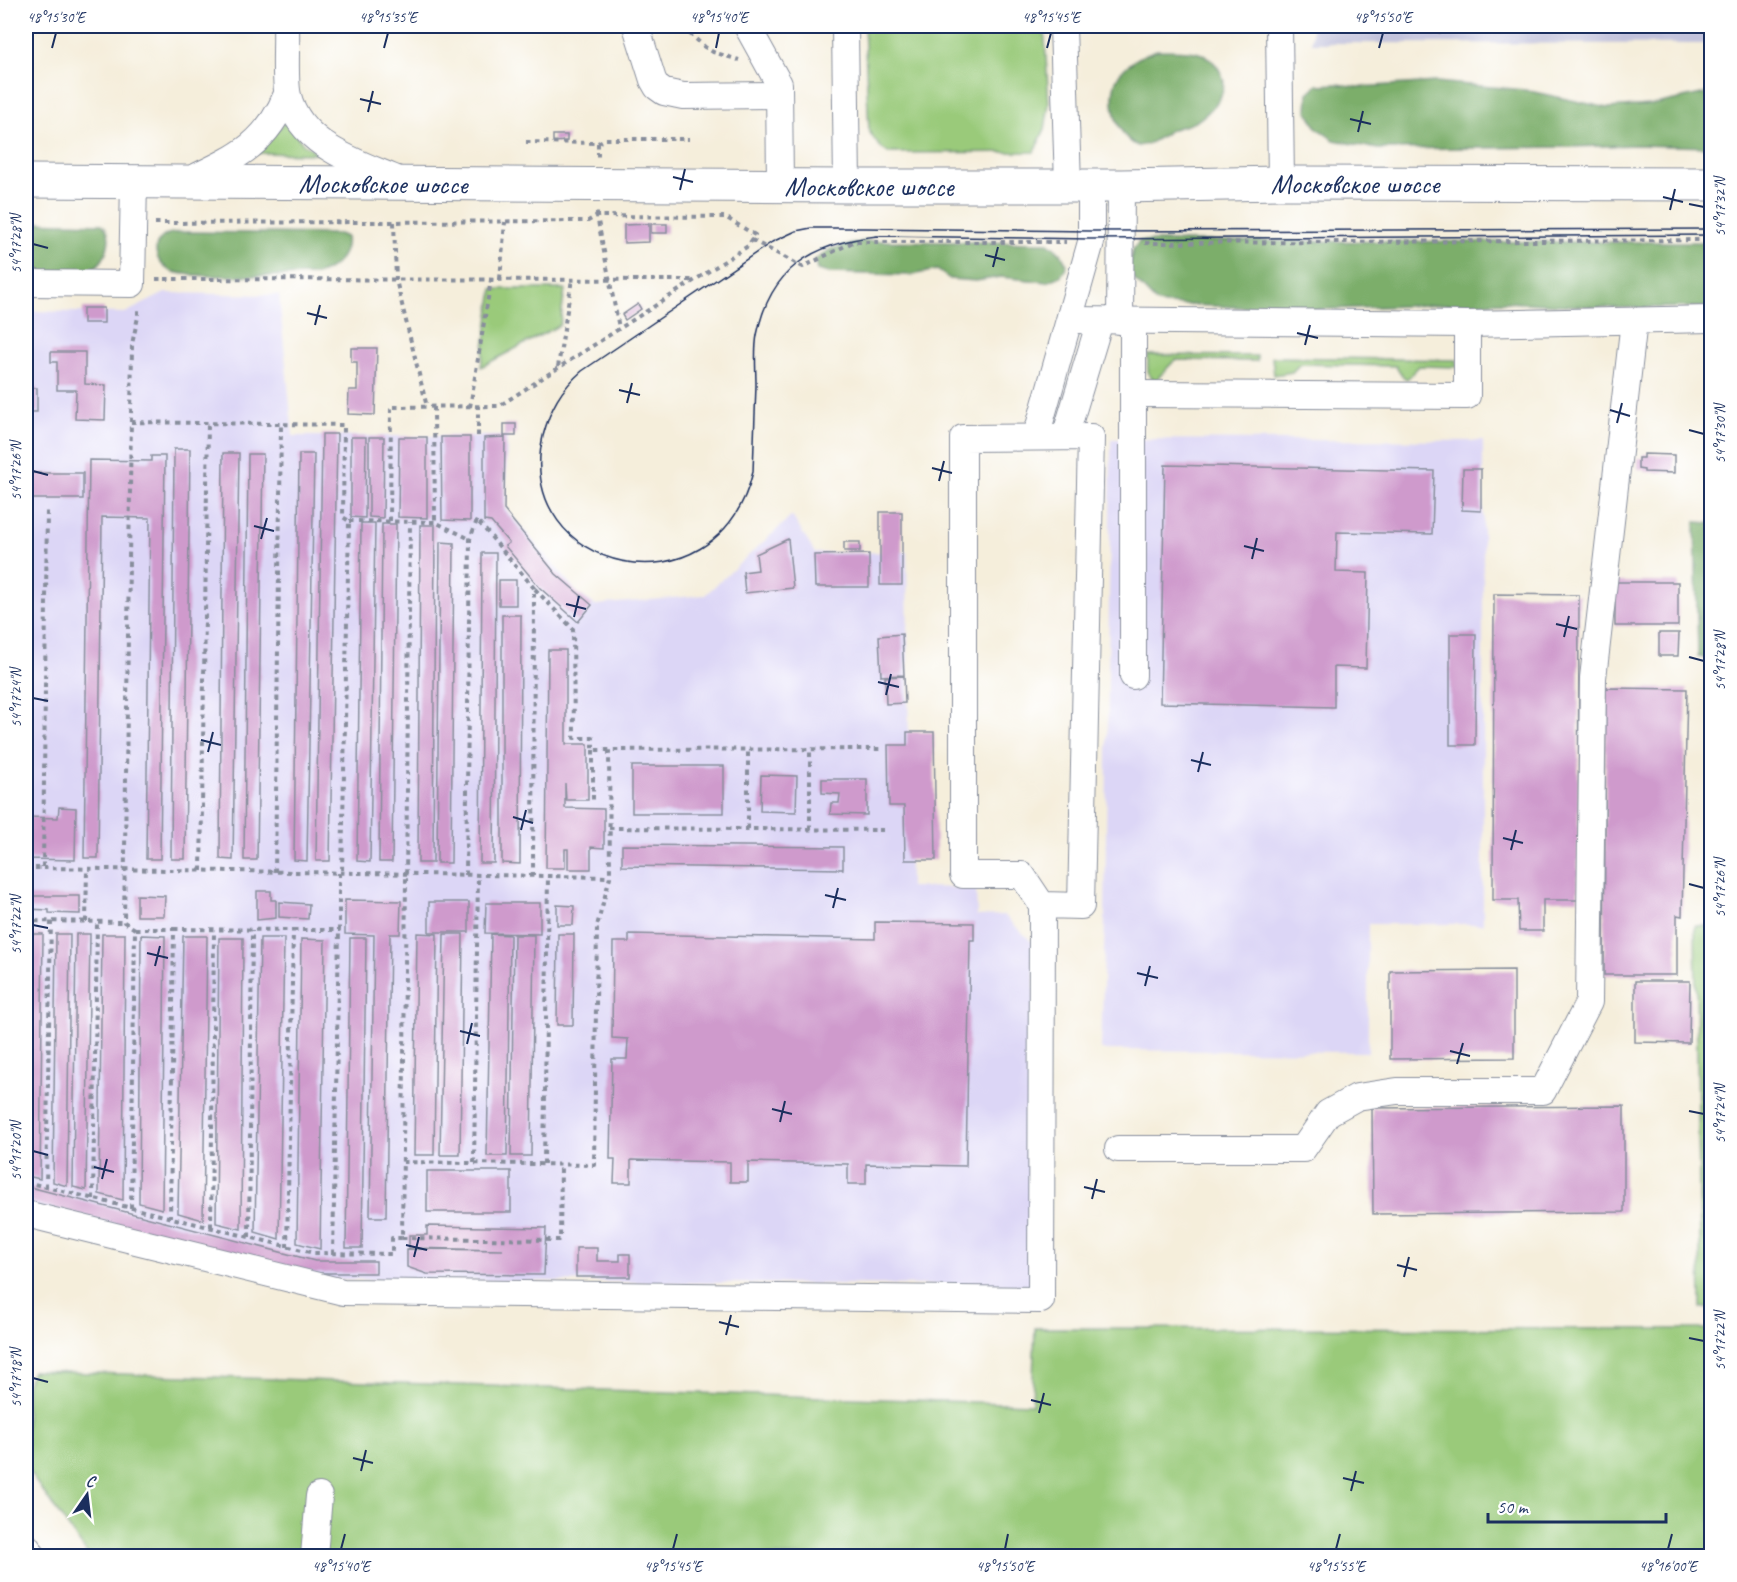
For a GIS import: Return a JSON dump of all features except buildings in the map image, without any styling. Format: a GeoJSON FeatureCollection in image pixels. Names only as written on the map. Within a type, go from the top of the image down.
{"type":"FeatureCollection","features":[{"type":"Feature","properties":{"kind":"main road","name":"Московское шоссе"},"geometry":{"type":"LineString","coordinates":[[26,180],[847,186],[1281,183],[1712,184]]}},
{"type":"Feature","properties":{"kind":"street"},"geometry":{"type":"LineString","coordinates":[[187,182],[222,164],[257,141],[270,129],[287,94],[286,26]]}},
{"type":"Feature","properties":{"kind":"street"},"geometry":{"type":"LineString","coordinates":[[636,26],[653,80],[664,92],[683,96],[779,95]]}},
{"type":"Feature","properties":{"kind":"street"},"geometry":{"type":"LineString","coordinates":[[747,26],[779,84],[780,185]]}},
{"type":"Feature","properties":{"kind":"street"},"geometry":{"type":"LineString","coordinates":[[845,26],[847,186]]}},
{"type":"Feature","properties":{"kind":"street"},"geometry":{"type":"LineString","coordinates":[[1035,437],[1091,242],[1093,186],[1063,26]]}},
{"type":"Feature","properties":{"kind":"street"},"geometry":{"type":"LineString","coordinates":[[1279,26],[1281,183]]}},
{"type":"Feature","properties":{"kind":"street"},"geometry":{"type":"LineString","coordinates":[[287,94],[303,126],[320,142],[351,159],[405,183]]}},
{"type":"Feature","properties":{"kind":"street"},"geometry":{"type":"LineString","coordinates":[[26,284],[132,284],[135,279],[134,181]]}},
{"type":"Feature","properties":{"kind":"street"},"geometry":{"type":"LineString","coordinates":[[1093,186],[1120,243],[1118,321],[1133,394],[1133,676]]}},
{"type":"Feature","properties":{"kind":"street"},"geometry":{"type":"LineString","coordinates":[[1070,320],[1467,324],[1712,319]]}},
{"type":"Feature","properties":{"kind":"street"},"geometry":{"type":"LineString","coordinates":[[1065,437],[1118,321]]}},
{"type":"Feature","properties":{"kind":"street"},"geometry":{"type":"LineString","coordinates":[[1118,1149],[1303,1149],[1328,1113],[1357,1097],[1397,1091],[1543,1091],[1589,1002],[1593,678],[1634,321]]}},
{"type":"Feature","properties":{"kind":"street"},"geometry":{"type":"LineString","coordinates":[[1133,394],[1467,396],[1467,324]]}},
{"type":"Feature","properties":{"kind":"street"},"geometry":{"type":"LineString","coordinates":[[26,1214],[343,1293],[1041,1300],[1042,905],[1022,875],[963,875],[963,438],[1091,437],[1081,906],[1042,905]]}},
{"type":"Feature","properties":{"kind":"street"},"geometry":{"type":"LineString","coordinates":[[314,1557],[319,1496]]}},
{"type":"Feature","properties":{"kind":"street"},"geometry":{"type":"LineString","coordinates":[[26,1546],[33,1557]]}},
{"type":"Feature","properties":{"kind":"path"},"geometry":{"type":"LineString","coordinates":[[684,26],[706,47]]}},
{"type":"Feature","properties":{"kind":"path"},"geometry":{"type":"LineString","coordinates":[[598,142],[605,139],[689,139]]}},
{"type":"Feature","properties":{"kind":"path"},"geometry":{"type":"LineString","coordinates":[[133,223],[588,221],[597,216],[619,328]]}},
{"type":"Feature","properties":{"kind":"path"},"geometry":{"type":"LineString","coordinates":[[390,521],[391,407],[499,406],[748,246],[755,235],[725,217]]}},
{"type":"Feature","properties":{"kind":"path"},"geometry":{"type":"LineString","coordinates":[[394,222],[396,279],[427,407]]}},
{"type":"Feature","properties":{"kind":"path"},"geometry":{"type":"LineString","coordinates":[[500,279],[505,222]]}},
{"type":"Feature","properties":{"kind":"path"},"geometry":{"type":"LineString","coordinates":[[752,240],[802,267],[853,242],[1091,242]]}},
{"type":"Feature","properties":{"kind":"path"},"geometry":{"type":"LineString","coordinates":[[1120,243],[1712,240]]}},
{"type":"Feature","properties":{"kind":"path"},"geometry":{"type":"LineString","coordinates":[[124,922],[132,344],[138,316],[135,279],[695,280]]}},
{"type":"Feature","properties":{"kind":"path"},"geometry":{"type":"LineString","coordinates":[[558,368],[572,279]]}},
{"type":"Feature","properties":{"kind":"path"},"geometry":{"type":"LineString","coordinates":[[470,407],[491,280]]}},
{"type":"Feature","properties":{"kind":"path"},"geometry":{"type":"LineString","coordinates":[[478,406],[478,436]]}},
{"type":"Feature","properties":{"kind":"path"},"geometry":{"type":"LineString","coordinates":[[434,407],[435,522]]}},
{"type":"Feature","properties":{"kind":"path"},"geometry":{"type":"LineString","coordinates":[[131,423],[344,424],[343,517],[349,521],[435,522],[470,539]]}},
{"type":"Feature","properties":{"kind":"path"},"geometry":{"type":"LineString","coordinates":[[201,871],[208,423]]}},
{"type":"Feature","properties":{"kind":"path"},"geometry":{"type":"LineString","coordinates":[[275,872],[281,424]]}},
{"type":"Feature","properties":{"kind":"path"},"geometry":{"type":"LineString","coordinates":[[43,868],[46,508]]}},
{"type":"Feature","properties":{"kind":"path"},"geometry":{"type":"LineString","coordinates":[[466,875],[470,539],[477,520],[573,630],[574,738],[593,738],[593,804]]}},
{"type":"Feature","properties":{"kind":"path"},"geometry":{"type":"LineString","coordinates":[[333,1254],[349,521]]}},
{"type":"Feature","properties":{"kind":"path"},"geometry":{"type":"LineString","coordinates":[[402,1238],[410,522]]}},
{"type":"Feature","properties":{"kind":"path"},"geometry":{"type":"LineString","coordinates":[[533,876],[534,588]]}},
{"type":"Feature","properties":{"kind":"path"},"geometry":{"type":"LineString","coordinates":[[748,749],[748,829]]}},
{"type":"Feature","properties":{"kind":"path"},"geometry":{"type":"LineString","coordinates":[[810,749],[810,829]]}},
{"type":"Feature","properties":{"kind":"path"},"geometry":{"type":"LineString","coordinates":[[593,750],[881,749]]}},
{"type":"Feature","properties":{"kind":"path"},"geometry":{"type":"LineString","coordinates":[[403,1162],[594,1165],[597,926],[610,877],[609,750]]}},
{"type":"Feature","properties":{"kind":"path"},"geometry":{"type":"LineString","coordinates":[[609,828],[883,830]]}},
{"type":"Feature","properties":{"kind":"path"},"geometry":{"type":"LineString","coordinates":[[26,868],[610,877]]}},
{"type":"Feature","properties":{"kind":"path"},"geometry":{"type":"LineString","coordinates":[[86,922],[87,869]]}},
{"type":"Feature","properties":{"kind":"path"},"geometry":{"type":"LineString","coordinates":[[474,1163],[478,875]]}},
{"type":"Feature","properties":{"kind":"path"},"geometry":{"type":"LineString","coordinates":[[544,1164],[548,876]]}},
{"type":"Feature","properties":{"kind":"path"},"geometry":{"type":"LineString","coordinates":[[26,921],[124,922],[135,928],[339,930]]}},
{"type":"Feature","properties":{"kind":"path"},"geometry":{"type":"LineString","coordinates":[[46,1187],[51,921]]}},
{"type":"Feature","properties":{"kind":"path"},"geometry":{"type":"LineString","coordinates":[[93,1199],[97,922]]}},
{"type":"Feature","properties":{"kind":"path"},"geometry":{"type":"LineString","coordinates":[[131,1208],[135,928]]}},
{"type":"Feature","properties":{"kind":"path"},"geometry":{"type":"LineString","coordinates":[[170,1217],[174,929]]}},
{"type":"Feature","properties":{"kind":"path"},"geometry":{"type":"LineString","coordinates":[[211,1227],[214,930]]}},
{"type":"Feature","properties":{"kind":"path"},"geometry":{"type":"LineString","coordinates":[[249,1237],[252,930]]}},
{"type":"Feature","properties":{"kind":"path"},"geometry":{"type":"LineString","coordinates":[[287,1247],[293,930]]}},
{"type":"Feature","properties":{"kind":"path"},"geometry":{"type":"LineString","coordinates":[[26,1182],[314,1253],[392,1254],[392,1238],[560,1240],[561,1165]]}},
{"type":"Feature","properties":{"kind":"shaded area"},"geometry":{"type":"Polygon","coordinates":[[[1312,26],[1711,26],[1712,44],[1312,43],[1312,26]]]}},
{"type":"Feature","properties":{"kind":"shaded area"},"geometry":{"type":"Polygon","coordinates":[[[165,293],[279,295],[293,436],[507,436],[506,509],[578,593],[595,605],[705,595],[792,516],[815,553],[907,552],[910,887],[976,888],[977,916],[1004,915],[1034,944],[1035,1286],[315,1279],[26,1206],[26,311],[125,313],[165,293]]]}},
{"type":"Feature","properties":{"kind":"shaded area"},"geometry":{"type":"Polygon","coordinates":[[[1111,439],[1483,441],[1483,924],[1368,924],[1368,1052],[1101,1050],[1105,918],[1111,439]]]}},
{"type":"Feature","properties":{"kind":"green space"},"geometry":{"type":"Polygon","coordinates":[[[864,26],[1044,26],[1049,104],[1045,129],[1034,152],[888,153],[885,151],[869,131],[864,26]]]}},
{"type":"Feature","properties":{"kind":"green space"},"geometry":{"type":"Polygon","coordinates":[[[1157,50],[1189,51],[1205,55],[1219,69],[1224,87],[1216,104],[1198,121],[1171,130],[1148,144],[1138,146],[1123,133],[1118,123],[1114,113],[1114,91],[1116,81],[1125,68],[1157,50]]]}},
{"type":"Feature","properties":{"kind":"green space"},"geometry":{"type":"Polygon","coordinates":[[[1436,82],[1525,90],[1608,108],[1651,105],[1711,92],[1711,147],[1636,145],[1378,149],[1334,140],[1317,128],[1307,111],[1308,93],[1317,85],[1337,84],[1359,87],[1436,82]]]}},
{"type":"Feature","properties":{"kind":"green space"},"geometry":{"type":"Polygon","coordinates":[[[286,121],[302,143],[320,154],[255,153],[286,121]]]}},
{"type":"Feature","properties":{"kind":"green space"},"geometry":{"type":"Polygon","coordinates":[[[26,222],[102,224],[109,236],[104,258],[96,266],[76,274],[26,273],[26,222]]]}},
{"type":"Feature","properties":{"kind":"green space"},"geometry":{"type":"Polygon","coordinates":[[[178,232],[339,234],[346,237],[342,256],[334,266],[316,275],[239,276],[179,273],[164,266],[156,252],[158,242],[162,237],[178,232]]]}},
{"type":"Feature","properties":{"kind":"green space"},"geometry":{"type":"Polygon","coordinates":[[[865,241],[1048,243],[1061,253],[1067,265],[1061,276],[1047,282],[1001,277],[976,281],[950,279],[937,270],[911,275],[829,273],[817,270],[815,260],[831,249],[865,241]]]}},
{"type":"Feature","properties":{"kind":"green space"},"geometry":{"type":"Polygon","coordinates":[[[1140,241],[1711,242],[1711,307],[1615,308],[1505,302],[1307,310],[1165,304],[1157,303],[1128,273],[1133,249],[1140,241]]]}},
{"type":"Feature","properties":{"kind":"green space"},"geometry":{"type":"Polygon","coordinates":[[[493,289],[565,289],[560,325],[481,367],[493,289]]]}},
{"type":"Feature","properties":{"kind":"green space"},"geometry":{"type":"Polygon","coordinates":[[[1148,355],[1257,356],[1257,361],[1175,360],[1156,380],[1149,373],[1148,355]]]}},
{"type":"Feature","properties":{"kind":"green space"},"geometry":{"type":"Polygon","coordinates":[[[1272,357],[1457,360],[1457,367],[1419,366],[1407,379],[1396,366],[1300,364],[1292,372],[1274,375],[1272,357]]]}},
{"type":"Feature","properties":{"kind":"green space"},"geometry":{"type":"Polygon","coordinates":[[[1695,522],[1711,523],[1711,661],[1698,656],[1695,522]]]}},
{"type":"Feature","properties":{"kind":"green space"},"geometry":{"type":"Polygon","coordinates":[[[1695,926],[1712,926],[1712,970],[1708,984],[1712,1122],[1712,1307],[1701,1308],[1695,926]]]}},
{"type":"Feature","properties":{"kind":"green space"},"geometry":{"type":"Polygon","coordinates":[[[1035,1328],[1711,1329],[1711,1556],[89,1556],[26,1468],[26,1386],[32,1371],[1032,1404],[1035,1328]]]}},
{"type":"Feature","properties":{"kind":"tram line"},"geometry":{"type":"LineString","coordinates":[[1712,229],[1091,231],[811,228],[796,231],[772,242],[582,371],[557,400],[546,426],[543,436],[542,483],[558,520],[586,547],[622,561],[662,562],[700,548],[732,519],[753,472],[756,341],[763,312],[772,292],[798,263],[834,245],[854,240],[877,236],[1091,239],[1712,235]]}}]}
